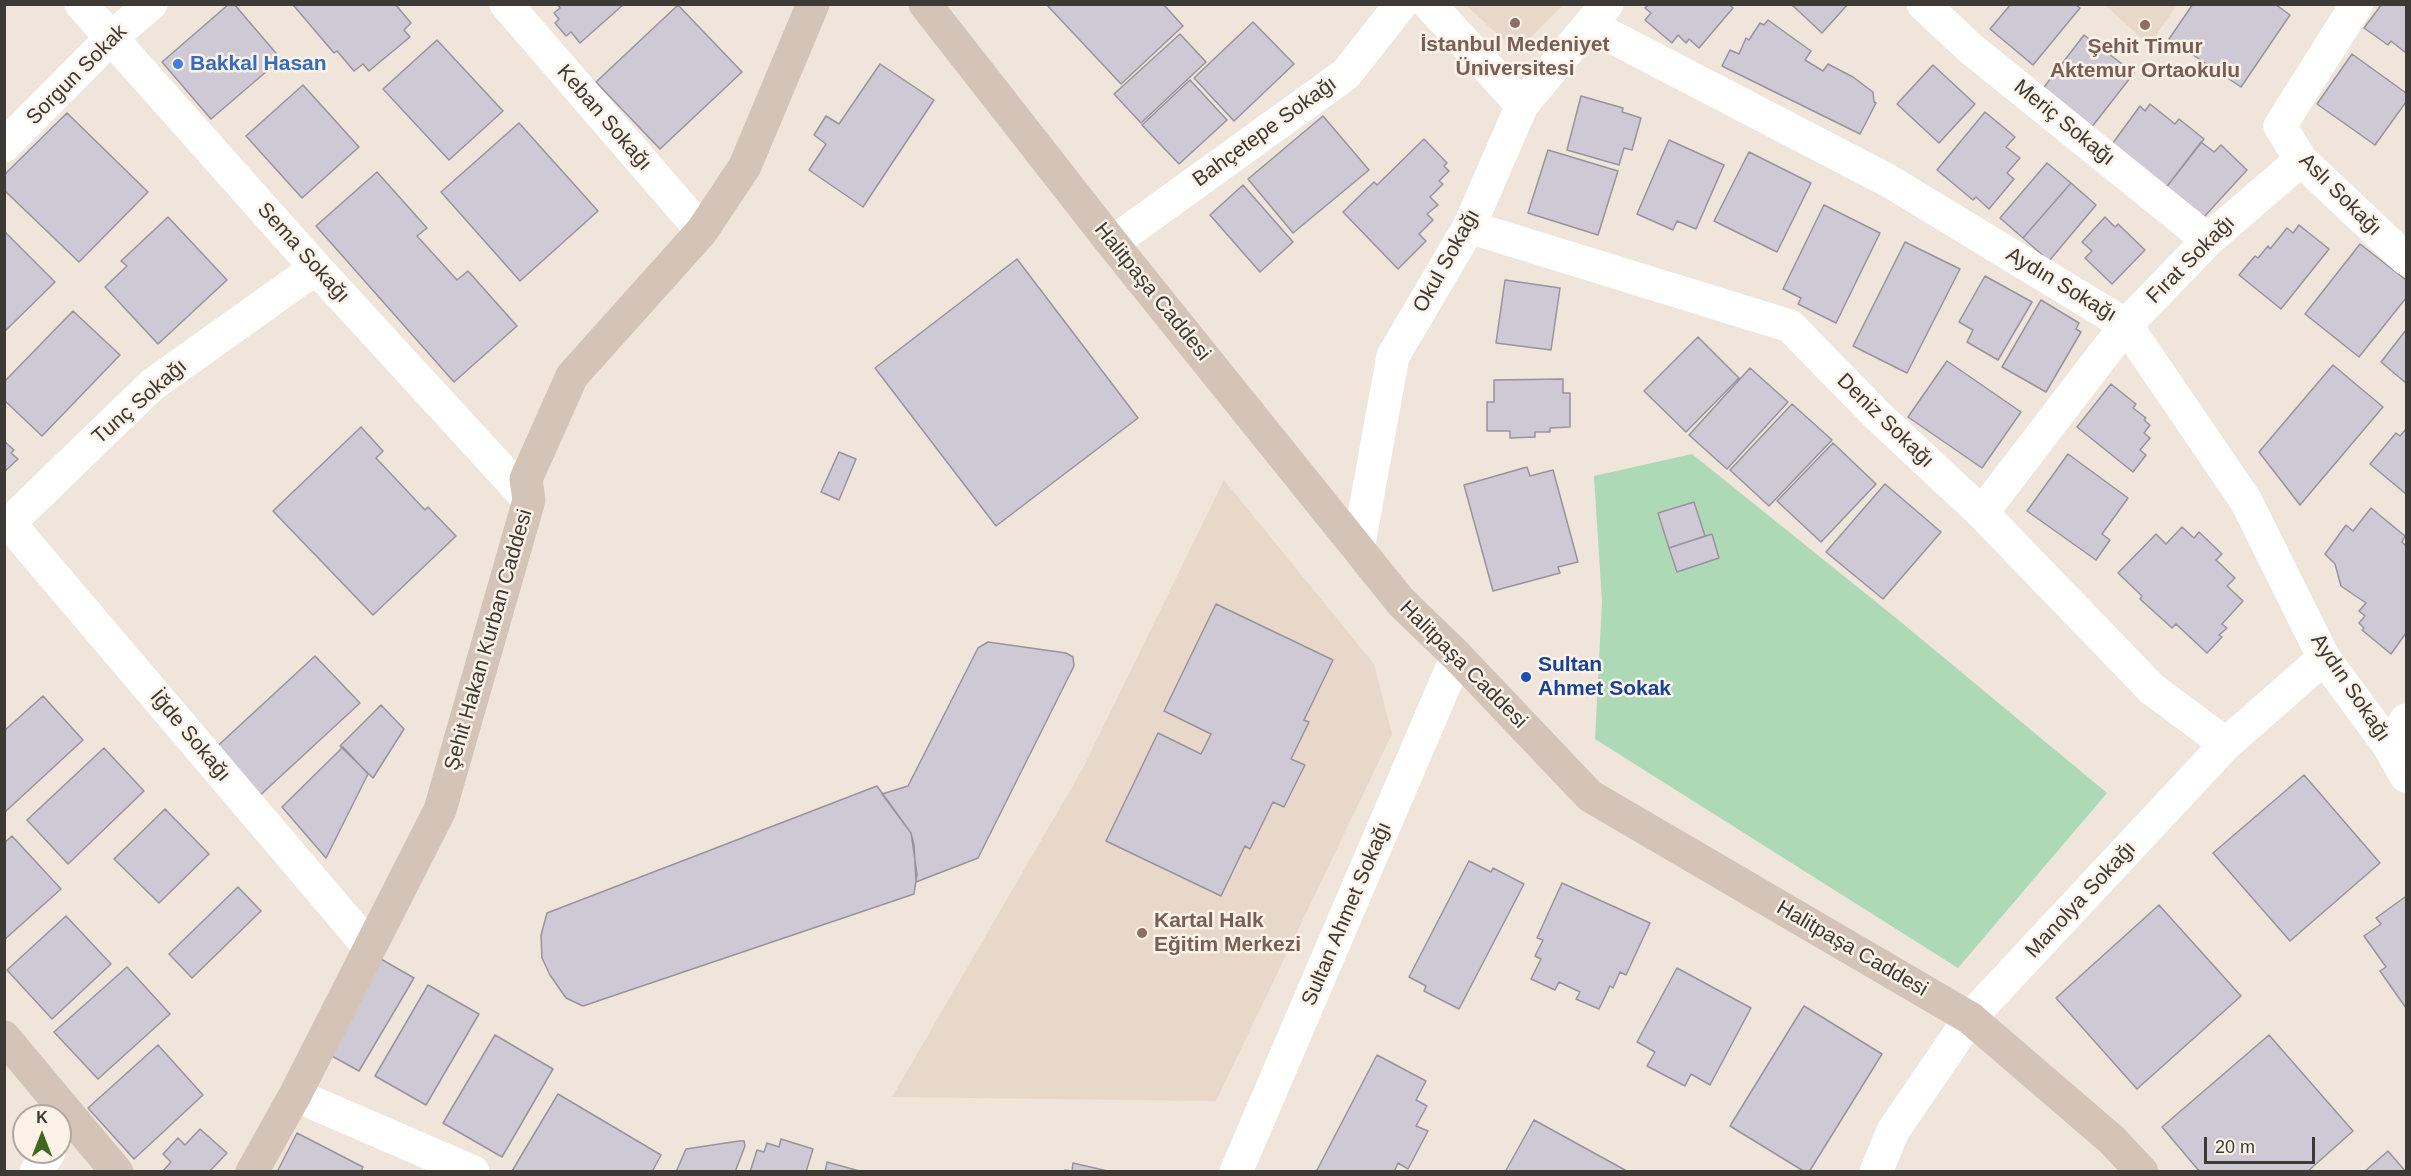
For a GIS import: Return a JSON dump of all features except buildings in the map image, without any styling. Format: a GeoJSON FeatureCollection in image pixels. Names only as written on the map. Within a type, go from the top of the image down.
{"type":"FeatureCollection","features":[{"type":"Feature","properties":{"kind":"street","name":"Sema Sokağı"},"geometry":{"type":"LineString","coordinates":[[81,4],[316,268],[529,500]]}},
{"type":"Feature","properties":{"kind":"street","name":"Sorgun Sokak"},"geometry":{"type":"LineString","coordinates":[[4,146],[111,38],[150,4]]}},
{"type":"Feature","properties":{"kind":"street","name":"Keban Sokağı"},"geometry":{"type":"LineString","coordinates":[[506,4],[702,231]]}},
{"type":"Feature","properties":{"kind":"street","name":"Şehit Hakan Kurban Caddesi"},"geometry":{"type":"LineString","coordinates":[[252,1172],[295,1095],[440,810],[529,500],[526,479],[572,376],[702,231],[746,166],[813,4]]}},
{"type":"Feature","properties":{"kind":"street","name":"Halitpaşa Caddesi"},"geometry":{"type":"LineString","coordinates":[[924,4],[1112,243],[1401,602],[1457,656],[1590,796],[1970,1018],[2112,1140],[2142,1172]]}},
{"type":"Feature","properties":{"kind":"street","name":"Bahçetepe Sokağı"},"geometry":{"type":"LineString","coordinates":[[1112,243],[1346,74],[1401,4]]}},
{"type":"Feature","properties":{"kind":"street"},"geometry":{"type":"LineString","coordinates":[[1429,4],[1522,105]]}},
{"type":"Feature","properties":{"kind":"street","name":"Meriç Sokağı"},"geometry":{"type":"LineString","coordinates":[[1923,4],[1970,48],[2208,240]]}},
{"type":"Feature","properties":{"kind":"street","name":"Aslı Sokağı"},"geometry":{"type":"LineString","coordinates":[[2357,4],[2280,126],[2301,160],[2406,259]]}},
{"type":"Feature","properties":{"kind":"street","name":"Okul Sokağı"},"geometry":{"type":"LineString","coordinates":[[1358,549],[1393,356],[1469,226],[1522,105],[1599,15]]}},
{"type":"Feature","properties":{"kind":"street","name":"Aydın Sokağı"},"geometry":{"type":"LineString","coordinates":[[1599,15],[1889,181],[2126,325],[2246,501],[2324,658],[2398,733],[2406,776]]}},
{"type":"Feature","properties":{"kind":"street","name":"Fırat Sokağı"},"geometry":{"type":"LineString","coordinates":[[1982,513],[2126,325],[2208,240],[2301,160]]}},
{"type":"Feature","properties":{"kind":"street","name":"Deniz Sokağı"},"geometry":{"type":"LineString","coordinates":[[1469,226],[1790,326],[1878,416],[1982,513],[2152,689],[2226,744]]}},
{"type":"Feature","properties":{"kind":"street","name":"Tunç Sokağı"},"geometry":{"type":"LineString","coordinates":[[7,526],[152,385],[316,268]]}},
{"type":"Feature","properties":{"kind":"street","name":"İğde Sokağı"},"geometry":{"type":"LineString","coordinates":[[7,526],[370,948]]}},
{"type":"Feature","properties":{"kind":"street","name":"Sultan Ahmet Sokağı"},"geometry":{"type":"LineString","coordinates":[[1236,1172],[1457,656]]}},
{"type":"Feature","properties":{"kind":"street","name":"Manolya Sokağı"},"geometry":{"type":"LineString","coordinates":[[1876,1172],[1893,1131],[1970,1018],[2226,744],[2324,658]]}},
{"type":"Feature","properties":{"kind":"street"},"geometry":{"type":"LineString","coordinates":[[4,1037],[50,1104]]}},
{"type":"Feature","properties":{"kind":"street"},"geometry":{"type":"LineString","coordinates":[[295,1095],[473,1172]]}},
{"type":"Feature","properties":{"kind":"street"},"geometry":{"type":"LineString","coordinates":[[72,1132],[117,1172]]}},
{"type":"Feature","properties":{"kind":"shaded area","name":"İstanbul Medeniyet Üniversitesi"},"geometry":{"type":"Polygon","coordinates":[[[1466,5],[1563,5],[1527,41],[1516,46],[1507,43],[1466,5]]]}},
{"type":"Feature","properties":{"kind":"shaded area","name":"Şehit Timur Aktemur Ortaokulu"},"geometry":{"type":"Polygon","coordinates":[[[2105,5],[2177,5],[2149,45],[2105,5]]]}},
{"type":"Feature","properties":{"kind":"shaded area","name":"Kartal Halk Eğitim Merkezi"},"geometry":{"type":"Polygon","coordinates":[[[1224,480],[1374,664],[1392,734],[1216,1101],[892,1097],[1083,768],[1224,480]]]}},
{"type":"Feature","properties":{"kind":"green space"},"geometry":{"type":"Polygon","coordinates":[[[1692,454],[1896,618],[2107,793],[1958,968],[1595,739],[1602,602],[1594,476],[1692,454]]]}},
{"type":"Feature","properties":{"kind":"place","name":"İstanbul Medeniyet Üniversitesi"},"geometry":{"type":"Point","coordinates":[1515,23]}},
{"type":"Feature","properties":{"kind":"place","name":"Şehit Timur Aktemur Ortaokulu"},"geometry":{"type":"Point","coordinates":[2145,25]}},
{"type":"Feature","properties":{"kind":"place","name":"Bakkal Hasan"},"geometry":{"type":"Point","coordinates":[178,64]}},
{"type":"Feature","properties":{"kind":"place","name":"Sultan Ahmet Sokak"},"geometry":{"type":"Point","coordinates":[1526,677]}},
{"type":"Feature","properties":{"kind":"place","name":"Kartal Halk Eğitim Merkezi"},"geometry":{"type":"Point","coordinates":[1142,933]}}]}
